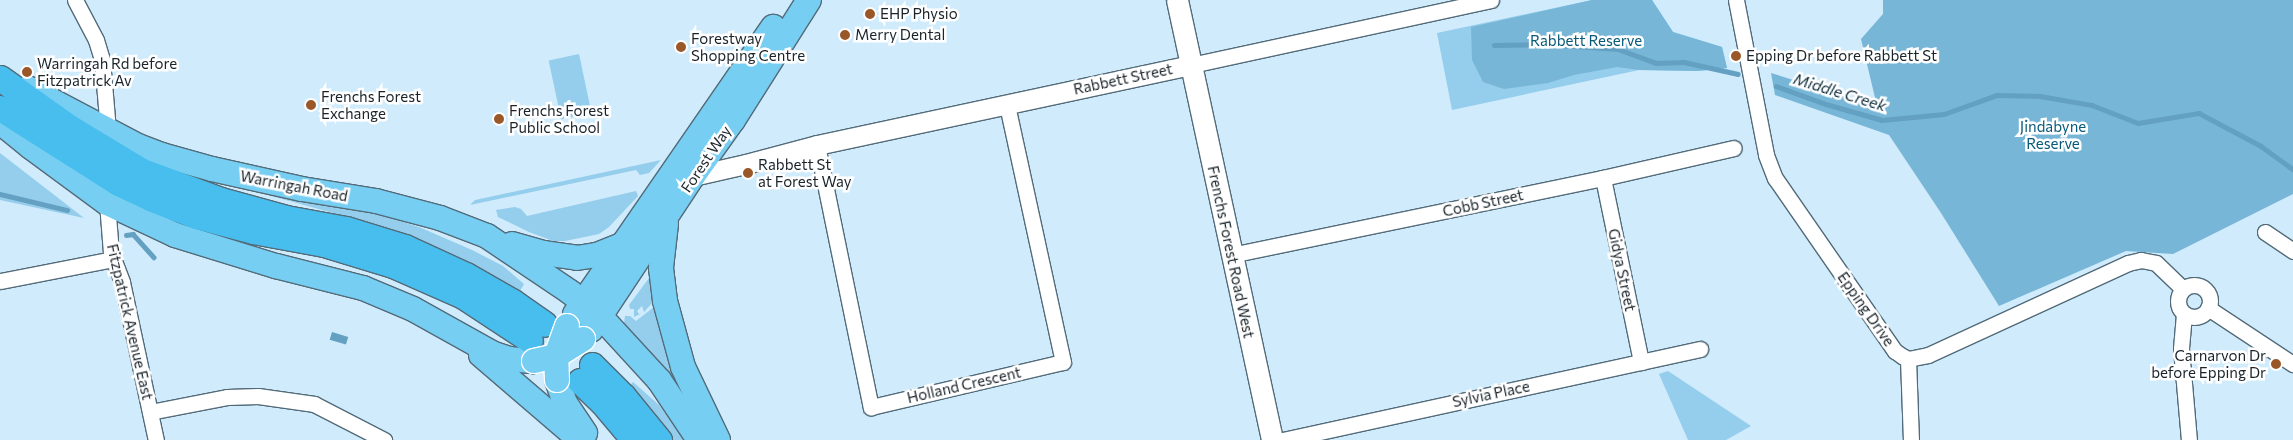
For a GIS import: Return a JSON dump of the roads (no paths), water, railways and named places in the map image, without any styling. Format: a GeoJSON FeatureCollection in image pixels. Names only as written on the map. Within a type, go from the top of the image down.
{"type":"FeatureCollection","features":[{"type":"Feature","properties":{"kind":"highway","name":"Warringah Road"},"geometry":{"type":"LineString","coordinates":[[0,78],[69,127],[142,170],[221,200],[286,218],[346,229],[405,247],[466,275],[551,338]]}},
{"type":"Feature","properties":{"kind":"highway"},"geometry":{"type":"LineString","coordinates":[[0,108],[118,183],[150,198],[196,216],[253,231],[324,244],[393,265],[551,338]]}},
{"type":"Feature","properties":{"kind":"highway"},"geometry":{"type":"LineString","coordinates":[[576,375],[634,440]]}},
{"type":"Feature","properties":{"kind":"highway"},"geometry":{"type":"LineString","coordinates":[[576,375],[623,396],[659,440]]}},
{"type":"Feature","properties":{"kind":"main road","name":"Forest Way"},"geometry":{"type":"LineString","coordinates":[[592,310],[624,244],[720,107],[790,0]]}},
{"type":"Feature","properties":{"kind":"main road","name":"Forest Way"},"geometry":{"type":"LineString","coordinates":[[592,310],[667,218],[810,0]]}},
{"type":"Feature","properties":{"kind":"main road","name":"Frenchs Forest Road West"},"geometry":{"type":"LineString","coordinates":[[1177,0],[1272,440]]}},
{"type":"Feature","properties":{"kind":"main road","name":"Warringah Road"},"geometry":{"type":"LineString","coordinates":[[0,74],[138,146],[212,169],[302,189],[376,201],[440,218],[487,236],[592,310],[659,380],[699,440]]}},
{"type":"Feature","properties":{"kind":"main road"},"geometry":{"type":"LineString","coordinates":[[0,122],[30,147],[107,203],[175,235],[276,266],[363,288],[413,309],[494,354],[521,361],[592,310]]}},
{"type":"Feature","properties":{"kind":"main road"},"geometry":{"type":"LineString","coordinates":[[667,218],[661,268],[665,301],[683,367],[718,440]]}},
{"type":"Feature","properties":{"kind":"main road"},"geometry":{"type":"LineString","coordinates":[[487,236],[543,254],[577,258],[597,255],[624,244]]}},
{"type":"Feature","properties":{"kind":"main road"},"geometry":{"type":"LineString","coordinates":[[452,330],[580,440]]}},
{"type":"Feature","properties":{"kind":"main road"},"geometry":{"type":"LineString","coordinates":[[551,338],[556,356],[576,375],[561,395],[570,413],[590,440]]}},
{"type":"Feature","properties":{"kind":"main road"},"geometry":{"type":"LineString","coordinates":[[551,338],[556,356]]}},
{"type":"Feature","properties":{"kind":"street","name":"Rabbett Street"},"geometry":{"type":"LineString","coordinates":[[693,176],[817,145],[1491,0]]}},
{"type":"Feature","properties":{"kind":"street","name":"Epping Drive"},"geometry":{"type":"LineString","coordinates":[[1736,0],[1766,156],[1775,178],[1895,351],[1908,359],[1928,355],[2128,262],[2140,260],[2156,263],[2183,289]]}},
{"type":"Feature","properties":{"kind":"street"},"geometry":{"type":"LineString","coordinates":[[81,2],[102,60],[108,130]]}},
{"type":"Feature","properties":{"kind":"street","name":"Holland Crescent"},"geometry":{"type":"LineString","coordinates":[[817,145],[871,407],[1063,362],[1007,105]]}},
{"type":"Feature","properties":{"kind":"street","name":"Cobb Street"},"geometry":{"type":"LineString","coordinates":[[1231,255],[1602,178],[1734,148]]}},
{"type":"Feature","properties":{"kind":"street","name":"Gidya Street"},"geometry":{"type":"LineString","coordinates":[[1602,178],[1641,362]]}},
{"type":"Feature","properties":{"kind":"street","name":"Fitzpatrick Avenue East"},"geometry":{"type":"LineString","coordinates":[[107,203],[112,256],[122,282],[156,440]]}},
{"type":"Feature","properties":{"kind":"street"},"geometry":{"type":"LineString","coordinates":[[2265,232],[2293,251]]}},
{"type":"Feature","properties":{"kind":"street"},"geometry":{"type":"LineString","coordinates":[[0,281],[112,256]]}},
{"type":"Feature","properties":{"kind":"street"},"geometry":{"type":"LineString","coordinates":[[2194,285],[2204,289],[2210,298],[2208,308],[2197,317],[2184,314],[2180,309],[2178,298],[2183,289],[2194,285]]}},
{"type":"Feature","properties":{"kind":"street"},"geometry":{"type":"LineString","coordinates":[[2208,308],[2293,364]]}},
{"type":"Feature","properties":{"kind":"street"},"geometry":{"type":"LineString","coordinates":[[2184,314],[2182,349],[2189,440]]}},
{"type":"Feature","properties":{"kind":"street","name":"Sylvia Place"},"geometry":{"type":"LineString","coordinates":[[1283,440],[1700,349]]}},
{"type":"Feature","properties":{"kind":"street"},"geometry":{"type":"LineString","coordinates":[[1908,359],[1911,440]]}},
{"type":"Feature","properties":{"kind":"street"},"geometry":{"type":"LineString","coordinates":[[150,412],[227,397],[258,396],[314,404],[384,440]]}},
{"type":"Feature","properties":{"kind":"waterway"},"geometry":{"type":"LineString","coordinates":[[1494,45],[1544,44],[1618,49],[1656,63],[1684,62],[1738,74]]}},
{"type":"Feature","properties":{"kind":"waterway","name":"Middle Creek"},"geometry":{"type":"LineString","coordinates":[[1776,86],[1826,104],[1882,120],[1944,114],[1997,95],[2040,96],[2092,105],[2138,123],[2199,113],[2261,146],[2293,169]]}},
{"type":"Feature","properties":{"kind":"waterway"},"geometry":{"type":"LineString","coordinates":[[0,194],[67,210]]}},
{"type":"Feature","properties":{"kind":"waterway"},"geometry":{"type":"LineString","coordinates":[[126,235],[133,234],[154,257]]}},
{"type":"Feature","properties":{"kind":"place","name":"EHP Physio"},"geometry":{"type":"Point","coordinates":[870,14]}},
{"type":"Feature","properties":{"kind":"place","name":"Merry Dental"},"geometry":{"type":"Point","coordinates":[845,35]}},
{"type":"Feature","properties":{"kind":"place","name":"Forestway Shopping Centre"},"geometry":{"type":"Point","coordinates":[681,47]}},
{"type":"Feature","properties":{"kind":"place","name":"Epping Dr before Rabbett St"},"geometry":{"type":"Point","coordinates":[1736,56]}},
{"type":"Feature","properties":{"kind":"place","name":"Warringah Rd before Fitzpatrick Av"},"geometry":{"type":"Point","coordinates":[27,72]}},
{"type":"Feature","properties":{"kind":"place","name":"Frenchs Forest Exchange"},"geometry":{"type":"Point","coordinates":[311,105]}},
{"type":"Feature","properties":{"kind":"place","name":"Frenchs Forest Public School"},"geometry":{"type":"Point","coordinates":[499,119]}},
{"type":"Feature","properties":{"kind":"place","name":"Rabbett St at Forest Way"},"geometry":{"type":"Point","coordinates":[748,173]}},
{"type":"Feature","properties":{"kind":"place","name":"Carnarvon Dr before Epping Dr"},"geometry":{"type":"Point","coordinates":[2276,364]}},
{"type":"Feature","properties":{"kind":"park label","name":"Rabbett Reserve"},"geometry":{"type":"Point","coordinates":[1586,41]}},
{"type":"Feature","properties":{"kind":"park label","name":"Jindabyne Reserve"},"geometry":{"type":"Point","coordinates":[2053,134]}}]}
